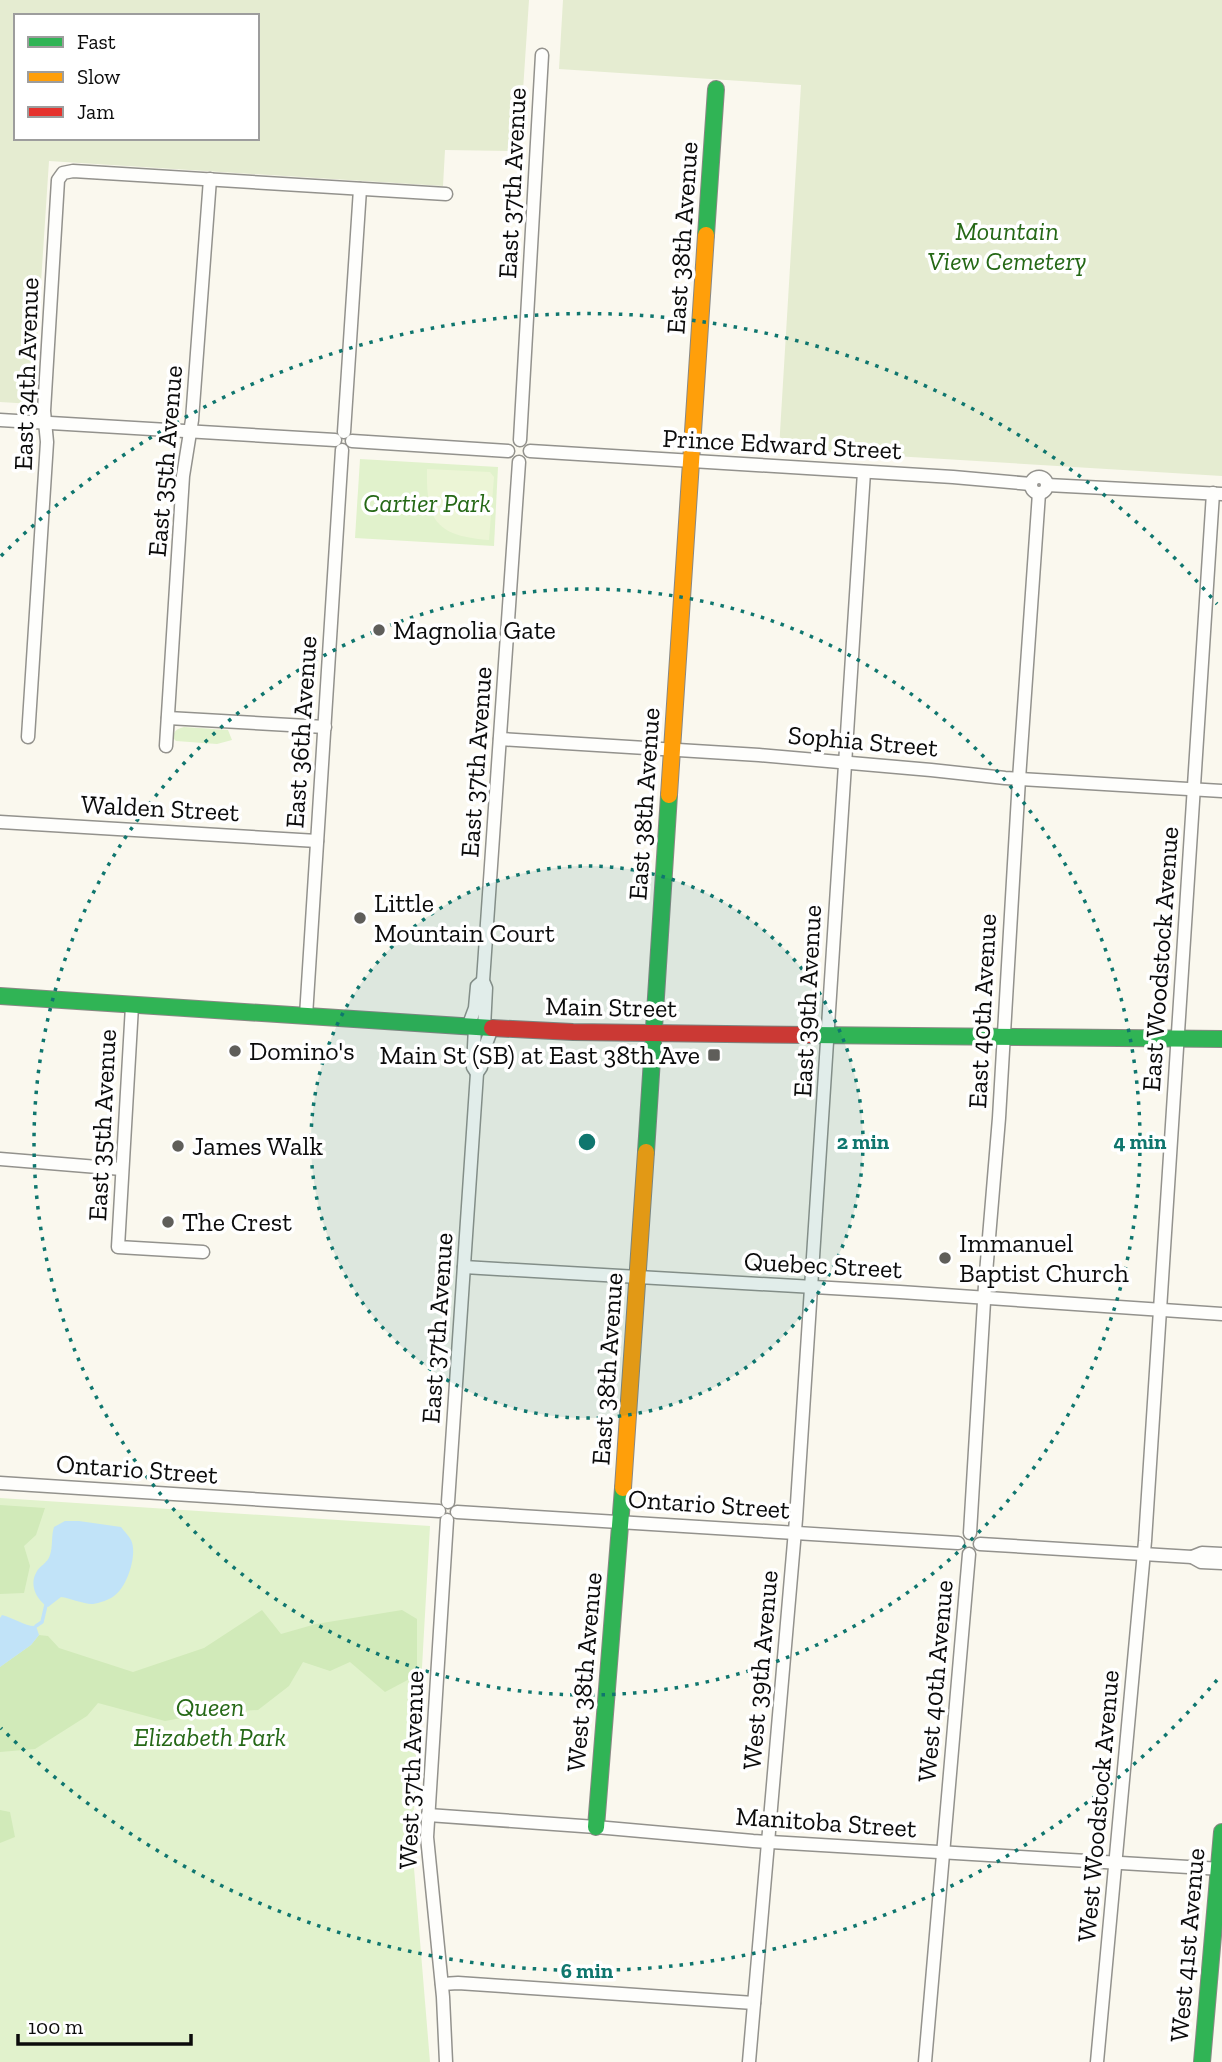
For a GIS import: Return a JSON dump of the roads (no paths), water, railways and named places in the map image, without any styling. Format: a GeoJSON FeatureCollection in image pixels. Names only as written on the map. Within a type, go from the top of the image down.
{"type":"FeatureCollection","features":[{"type":"Feature","properties":{"kind":"street","name":"East 37th Avenue"},"geometry":{"type":"LineString","coordinates":[[520,440],[542,55]]}},
{"type":"Feature","properties":{"kind":"street","name":"East 38th Avenue"},"geometry":{"type":"LineString","coordinates":[[621,1522],[716,89]]}},
{"type":"Feature","properties":{"kind":"street","name":"East 34th Avenue"},"geometry":{"type":"LineString","coordinates":[[28,737],[47,442],[44,423],[58,180],[63,173],[73,171],[210,180]]}},
{"type":"Feature","properties":{"kind":"street"},"geometry":{"type":"LineString","coordinates":[[210,180],[446,194]]}},
{"type":"Feature","properties":{"kind":"street","name":"East 35th Avenue"},"geometry":{"type":"LineString","coordinates":[[166,746],[183,476],[198,350],[210,180]]}},
{"type":"Feature","properties":{"kind":"street","name":"East 36th Avenue"},"geometry":{"type":"LineString","coordinates":[[306,1016],[360,189]]}},
{"type":"Feature","properties":{"kind":"street"},"geometry":{"type":"LineString","coordinates":[[0,420],[508,451]]}},
{"type":"Feature","properties":{"kind":"street"},"geometry":{"type":"LineString","coordinates":[[520,440],[529,444],[530,451],[528,458],[519,461],[511,458],[508,451],[510,444],[520,440]]}},
{"type":"Feature","properties":{"kind":"street","name":"Prince Edward Street"},"geometry":{"type":"LineString","coordinates":[[530,451],[864,472],[1039,487],[1217,494]]}},
{"type":"Feature","properties":{"kind":"street","name":"East 37th Avenue"},"geometry":{"type":"LineString","coordinates":[[448,1511],[477,1073],[473,1067],[486,988],[483,981],[519,461]]}},
{"type":"Feature","properties":{"kind":"street","name":"East 39th Avenue"},"geometry":{"type":"LineString","coordinates":[[795,1532],[864,472]]}},
{"type":"Feature","properties":{"kind":"street","name":"East 40th Avenue"},"geometry":{"type":"LineString","coordinates":[[970,1533],[1039,487]]}},
{"type":"Feature","properties":{"kind":"street","name":"East Woodstock Avenue"},"geometry":{"type":"LineString","coordinates":[[1144,1554],[1194,789],[1217,494]]}},
{"type":"Feature","properties":{"kind":"street"},"geometry":{"type":"LineString","coordinates":[[168,718],[325,727]]}},
{"type":"Feature","properties":{"kind":"street","name":"Sophia Street"},"geometry":{"type":"LineString","coordinates":[[500,739],[845,762],[1019,779],[1222,791]]}},
{"type":"Feature","properties":{"kind":"street","name":"Walden Street"},"geometry":{"type":"LineString","coordinates":[[0,822],[317,841]]}},
{"type":"Feature","properties":{"kind":"street","name":"Main Street"},"geometry":{"type":"LineString","coordinates":[[0,996],[480,1028],[1222,1040]]}},
{"type":"Feature","properties":{"kind":"street","name":"East 35th Avenue"},"geometry":{"type":"LineString","coordinates":[[132,1006],[118,1247],[203,1252]]}},
{"type":"Feature","properties":{"kind":"street"},"geometry":{"type":"LineString","coordinates":[[0,1159],[122,1169]]}},
{"type":"Feature","properties":{"kind":"street","name":"Quebec Street"},"geometry":{"type":"LineString","coordinates":[[464,1267],[1222,1314]]}},
{"type":"Feature","properties":{"kind":"street","name":"Ontario Street"},"geometry":{"type":"LineString","coordinates":[[0,1483],[958,1543]]}},
{"type":"Feature","properties":{"kind":"street","name":"West 37th Avenue"},"geometry":{"type":"LineString","coordinates":[[446,2062],[442,1984],[427,1837],[448,1511]]}},
{"type":"Feature","properties":{"kind":"street","name":"West 38th Avenue"},"geometry":{"type":"LineString","coordinates":[[596,1827],[621,1522]]}},
{"type":"Feature","properties":{"kind":"street","name":"West 39th Avenue"},"geometry":{"type":"LineString","coordinates":[[749,2062],[795,1532]]}},
{"type":"Feature","properties":{"kind":"street"},"geometry":{"type":"LineString","coordinates":[[970,1533],[977,1536],[980,1544],[976,1551],[969,1554],[961,1551],[958,1543],[963,1534],[970,1533]]}},
{"type":"Feature","properties":{"kind":"street"},"geometry":{"type":"LineString","coordinates":[[980,1544],[1192,1557],[1202,1553],[1222,1554]]}},
{"type":"Feature","properties":{"kind":"street","name":"West 40th Avenue"},"geometry":{"type":"LineString","coordinates":[[925,2062],[969,1554]]}},
{"type":"Feature","properties":{"kind":"street","name":"West Woodstock Avenue"},"geometry":{"type":"LineString","coordinates":[[1097,2062],[1144,1554]]}},
{"type":"Feature","properties":{"kind":"street"},"geometry":{"type":"LineString","coordinates":[[1192,1557],[1201,1562],[1222,1563]]}},
{"type":"Feature","properties":{"kind":"street","name":"Manitoba Street"},"geometry":{"type":"LineString","coordinates":[[428,1815],[768,1841],[1220,1869]]}},
{"type":"Feature","properties":{"kind":"street","name":"West 41st Avenue"},"geometry":{"type":"LineString","coordinates":[[1202,2062],[1222,1832]]}},
{"type":"Feature","properties":{"kind":"street"},"geometry":{"type":"LineString","coordinates":[[442,1984],[754,2003]]}},
{"type":"Feature","properties":{"kind":"water"},"geometry":{"type":"Polygon","coordinates":[[[65,1521],[121,1527],[130,1538],[133,1554],[130,1570],[119,1592],[112,1597],[90,1604],[61,1597],[48,1607],[38,1597],[34,1578],[49,1558],[54,1527],[65,1521]]]}},
{"type":"Feature","properties":{"kind":"water"},"geometry":{"type":"Polygon","coordinates":[[[2,1615],[36,1626],[39,1635],[31,1645],[0,1667],[0,1618],[2,1615]]]}},
{"type":"Feature","properties":{"kind":"waterway"},"geometry":{"type":"LineString","coordinates":[[36,1626],[42,1622],[46,1605]]}},
{"type":"Feature","properties":{"kind":"place","name":"Magnolia Gate"},"geometry":{"type":"Point","coordinates":[379,630]}},
{"type":"Feature","properties":{"kind":"place","name":"Little Mountain Court"},"geometry":{"type":"Point","coordinates":[360,918]}},
{"type":"Feature","properties":{"kind":"place","name":"Domino's"},"geometry":{"type":"Point","coordinates":[235,1051]}},
{"type":"Feature","properties":{"kind":"place","name":"Main St (SB) at East 38th Ave"},"geometry":{"type":"Point","coordinates":[714,1055]}},
{"type":"Feature","properties":{"kind":"place","name":"James Walk"},"geometry":{"type":"Point","coordinates":[178,1146]}},
{"type":"Feature","properties":{"kind":"place","name":"The Crest"},"geometry":{"type":"Point","coordinates":[168,1222]}},
{"type":"Feature","properties":{"kind":"place","name":"Immanuel Baptist Church"},"geometry":{"type":"Point","coordinates":[945,1258]}},
{"type":"Feature","properties":{"kind":"park label","name":"Mountain View Cemetery"},"geometry":{"type":"Point","coordinates":[1007,246]}},
{"type":"Feature","properties":{"kind":"park label","name":"Cartier Park"},"geometry":{"type":"Point","coordinates":[427,503]}},
{"type":"Feature","properties":{"kind":"park label","name":"Queen Elizabeth Park"},"geometry":{"type":"Point","coordinates":[210,1722]}}]}
